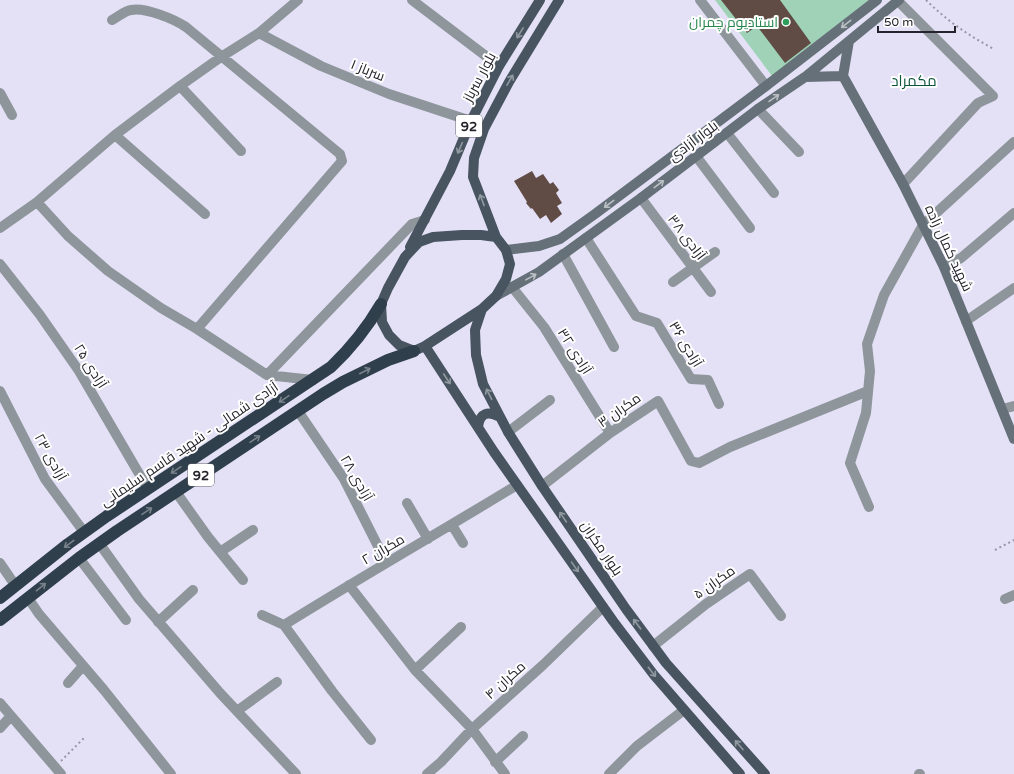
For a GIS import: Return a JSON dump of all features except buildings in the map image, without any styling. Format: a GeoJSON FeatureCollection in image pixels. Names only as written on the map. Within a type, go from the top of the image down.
{"type":"FeatureCollection","features":[{"type":"Feature","properties":{"kind":"highway","name":"آزادی شمالی - شهید قاسم سلیمانی"},"geometry":{"type":"LineString","coordinates":[[0,598],[84,532],[331,367],[350,348],[368,325],[381,304]]}},
{"type":"Feature","properties":{"kind":"highway","name":"92"},"geometry":{"type":"LineString","coordinates":[[0,620],[99,543],[336,386],[388,360],[420,349]]}},
{"type":"Feature","properties":{"kind":"main road","name":"بلوار سرباز"},"geometry":{"type":"LineString","coordinates":[[405,257],[450,171],[471,121],[499,66],[540,0]]}},
{"type":"Feature","properties":{"kind":"main road","name":"بلوار سرباز"},"geometry":{"type":"LineString","coordinates":[[496,237],[473,177],[474,158],[484,129],[509,82],[559,0]]}},
{"type":"Feature","properties":{"kind":"main road","name":"بلوار آزادی"},"geometry":{"type":"LineString","coordinates":[[506,250],[539,246],[560,239],[596,214],[766,86],[877,0]]}},
{"type":"Feature","properties":{"kind":"main road","name":"بلوار آزادی"},"geometry":{"type":"LineString","coordinates":[[496,296],[539,272],[641,198],[758,109],[805,77],[898,1]]}},
{"type":"Feature","properties":{"kind":"main road"},"geometry":{"type":"LineString","coordinates":[[805,77],[843,76],[849,41]]}},
{"type":"Feature","properties":{"kind":"main road","name":"شهید کمال زاده"},"geometry":{"type":"LineString","coordinates":[[843,76],[903,184],[944,267],[1014,439]]}},
{"type":"Feature","properties":{"kind":"main road","name":"92"},"geometry":{"type":"LineString","coordinates":[[481,235],[496,237],[506,250],[510,264],[506,279],[496,296],[482,309],[420,349],[399,345],[389,335],[382,322],[381,304],[405,257],[419,242],[434,237],[481,235]]}},
{"type":"Feature","properties":{"kind":"main road","name":"بلوار مکران"},"geometry":{"type":"LineString","coordinates":[[482,309],[475,330],[476,355],[483,384],[508,432],[542,486],[653,646],[666,663],[765,774]]}},
{"type":"Feature","properties":{"kind":"main road"},"geometry":{"type":"LineString","coordinates":[[420,349],[478,427],[603,607],[654,675],[740,774]]}},
{"type":"Feature","properties":{"kind":"main road"},"geometry":{"type":"LineString","coordinates":[[478,427],[479,420],[486,414],[490,413],[500,417]]}},
{"type":"Feature","properties":{"kind":"street"},"geometry":{"type":"LineString","coordinates":[[0,228],[37,202],[115,135],[180,86],[221,57],[259,33],[298,0]]}},
{"type":"Feature","properties":{"kind":"street"},"geometry":{"type":"LineString","coordinates":[[412,0],[499,66]]}},
{"type":"Feature","properties":{"kind":"street"},"geometry":{"type":"LineString","coordinates":[[700,0],[766,86]]}},
{"type":"Feature","properties":{"kind":"street"},"geometry":{"type":"LineString","coordinates":[[898,1],[993,96],[978,104],[903,184]]}},
{"type":"Feature","properties":{"kind":"street"},"geometry":{"type":"LineString","coordinates":[[112,20],[129,10],[141,8],[179,22],[340,154],[342,161],[197,329]]}},
{"type":"Feature","properties":{"kind":"street","name":"سرباز ۱"},"geometry":{"type":"LineString","coordinates":[[259,33],[321,66],[389,94],[471,121]]}},
{"type":"Feature","properties":{"kind":"street"},"geometry":{"type":"LineString","coordinates":[[180,86],[241,151]]}},
{"type":"Feature","properties":{"kind":"street"},"geometry":{"type":"LineString","coordinates":[[0,93],[12,115]]}},
{"type":"Feature","properties":{"kind":"street"},"geometry":{"type":"LineString","coordinates":[[758,109],[800,152]]}},
{"type":"Feature","properties":{"kind":"street"},"geometry":{"type":"LineString","coordinates":[[727,133],[774,193]]}},
{"type":"Feature","properties":{"kind":"street"},"geometry":{"type":"LineString","coordinates":[[115,135],[205,214]]}},
{"type":"Feature","properties":{"kind":"street"},"geometry":{"type":"LineString","coordinates":[[869,507],[850,463],[866,413],[870,371],[867,344],[884,295],[923,225],[1014,142]]}},
{"type":"Feature","properties":{"kind":"street"},"geometry":{"type":"LineString","coordinates":[[696,156],[750,228]]}},
{"type":"Feature","properties":{"kind":"street","name":"آزادی ۳۸"},"geometry":{"type":"LineString","coordinates":[[641,198],[711,292]]}},
{"type":"Feature","properties":{"kind":"street"},"geometry":{"type":"LineString","coordinates":[[37,202],[68,236],[108,271],[161,308],[197,329],[267,375],[313,380]]}},
{"type":"Feature","properties":{"kind":"street"},"geometry":{"type":"LineString","coordinates":[[944,267],[961,258],[1014,213]]}},
{"type":"Feature","properties":{"kind":"street"},"geometry":{"type":"LineString","coordinates":[[267,375],[412,224],[425,220]]}},
{"type":"Feature","properties":{"kind":"street","name":"آزادی ۳۶"},"geometry":{"type":"LineString","coordinates":[[586,238],[636,316],[656,322],[691,379],[708,380],[719,404]]}},
{"type":"Feature","properties":{"kind":"street"},"geometry":{"type":"LineString","coordinates":[[673,282],[715,252]]}},
{"type":"Feature","properties":{"kind":"street"},"geometry":{"type":"LineString","coordinates":[[563,254],[614,347]]}},
{"type":"Feature","properties":{"kind":"street","name":"آزادی ۲۵"},"geometry":{"type":"LineString","coordinates":[[0,264],[40,315],[79,371],[148,489]]}},
{"type":"Feature","properties":{"kind":"street","name":"آزادی ۳۲"},"geometry":{"type":"LineString","coordinates":[[512,287],[544,328],[610,433]]}},
{"type":"Feature","properties":{"kind":"street"},"geometry":{"type":"LineString","coordinates":[[966,321],[1014,288]]}},
{"type":"Feature","properties":{"kind":"street","name":"مکران ۳"},"geometry":{"type":"LineString","coordinates":[[542,486],[610,433],[658,401],[691,461],[700,463],[730,447],[868,391]]}},
{"type":"Feature","properties":{"kind":"street","name":"آزادی ۲۳"},"geometry":{"type":"LineString","coordinates":[[0,392],[45,479],[84,532]]}},
{"type":"Feature","properties":{"kind":"street"},"geometry":{"type":"LineString","coordinates":[[508,432],[550,400]]}},
{"type":"Feature","properties":{"kind":"street"},"geometry":{"type":"LineString","coordinates":[[1002,409],[1014,406]]}},
{"type":"Feature","properties":{"kind":"street","name":"آزادی ۲۸"},"geometry":{"type":"LineString","coordinates":[[298,411],[344,479],[386,562]]}},
{"type":"Feature","properties":{"kind":"street","name":"مکران ۲"},"geometry":{"type":"LineString","coordinates":[[284,625],[386,562],[452,525],[517,485]]}},
{"type":"Feature","properties":{"kind":"street"},"geometry":{"type":"LineString","coordinates":[[176,492],[208,537],[243,580]]}},
{"type":"Feature","properties":{"kind":"street"},"geometry":{"type":"LineString","coordinates":[[407,503],[428,539]]}},
{"type":"Feature","properties":{"kind":"street"},"geometry":{"type":"LineString","coordinates":[[452,525],[463,543]]}},
{"type":"Feature","properties":{"kind":"street"},"geometry":{"type":"LineString","coordinates":[[220,552],[253,530]]}},
{"type":"Feature","properties":{"kind":"street"},"geometry":{"type":"LineString","coordinates":[[99,543],[139,599],[158,622],[237,711],[296,774]]}},
{"type":"Feature","properties":{"kind":"street"},"geometry":{"type":"LineString","coordinates":[[79,558],[126,620]]}},
{"type":"Feature","properties":{"kind":"street"},"geometry":{"type":"LineString","coordinates":[[0,563],[15,586]]}},
{"type":"Feature","properties":{"kind":"street","name":"مکران ۵"},"geometry":{"type":"LineString","coordinates":[[653,646],[706,604],[750,574],[781,616]]}},
{"type":"Feature","properties":{"kind":"street"},"geometry":{"type":"LineString","coordinates":[[349,585],[415,670],[472,729],[504,774]]}},
{"type":"Feature","properties":{"kind":"street"},"geometry":{"type":"LineString","coordinates":[[158,622],[193,590]]}},
{"type":"Feature","properties":{"kind":"street"},"geometry":{"type":"LineString","coordinates":[[28,598],[39,614],[170,774]]}},
{"type":"Feature","properties":{"kind":"street","name":"مکران ۴"},"geometry":{"type":"LineString","coordinates":[[427,774],[441,762],[472,729],[543,665],[603,607]]}},
{"type":"Feature","properties":{"kind":"street"},"geometry":{"type":"LineString","coordinates":[[262,615],[284,625],[332,691],[371,740]]}},
{"type":"Feature","properties":{"kind":"street"},"geometry":{"type":"LineString","coordinates":[[415,670],[461,627]]}},
{"type":"Feature","properties":{"kind":"street"},"geometry":{"type":"LineString","coordinates":[[68,682],[83,666]]}},
{"type":"Feature","properties":{"kind":"street"},"geometry":{"type":"LineString","coordinates":[[237,711],[277,682]]}},
{"type":"Feature","properties":{"kind":"street"},"geometry":{"type":"LineString","coordinates":[[0,703],[58,771]]}},
{"type":"Feature","properties":{"kind":"street"},"geometry":{"type":"LineString","coordinates":[[609,774],[637,746],[684,710]]}},
{"type":"Feature","properties":{"kind":"street"},"geometry":{"type":"LineString","coordinates":[[0,728],[11,716]]}},
{"type":"Feature","properties":{"kind":"street"},"geometry":{"type":"LineString","coordinates":[[495,762],[523,736]]}},
{"type":"Feature","properties":{"kind":"path"},"geometry":{"type":"LineString","coordinates":[[926,0],[939,13],[974,39],[994,49]]}},
{"type":"Feature","properties":{"kind":"path"},"geometry":{"type":"LineString","coordinates":[[995,550],[1014,540]]}},
{"type":"Feature","properties":{"kind":"path"},"geometry":{"type":"LineString","coordinates":[[58,771],[85,737]]}},
{"type":"Feature","properties":{"kind":"green space","name":"استادیوم چمران"},"geometry":{"type":"Polygon","coordinates":[[[715,0],[869,0],[772,76],[715,0]]]}},
{"type":"Feature","properties":{"kind":"place","name":"استادیوم چمران"},"geometry":{"type":"Point","coordinates":[786,22]}},
{"type":"Feature","properties":{"kind":"district","name":"مکمراد"},"geometry":{"type":"Point","coordinates":[914,81]}}]}
